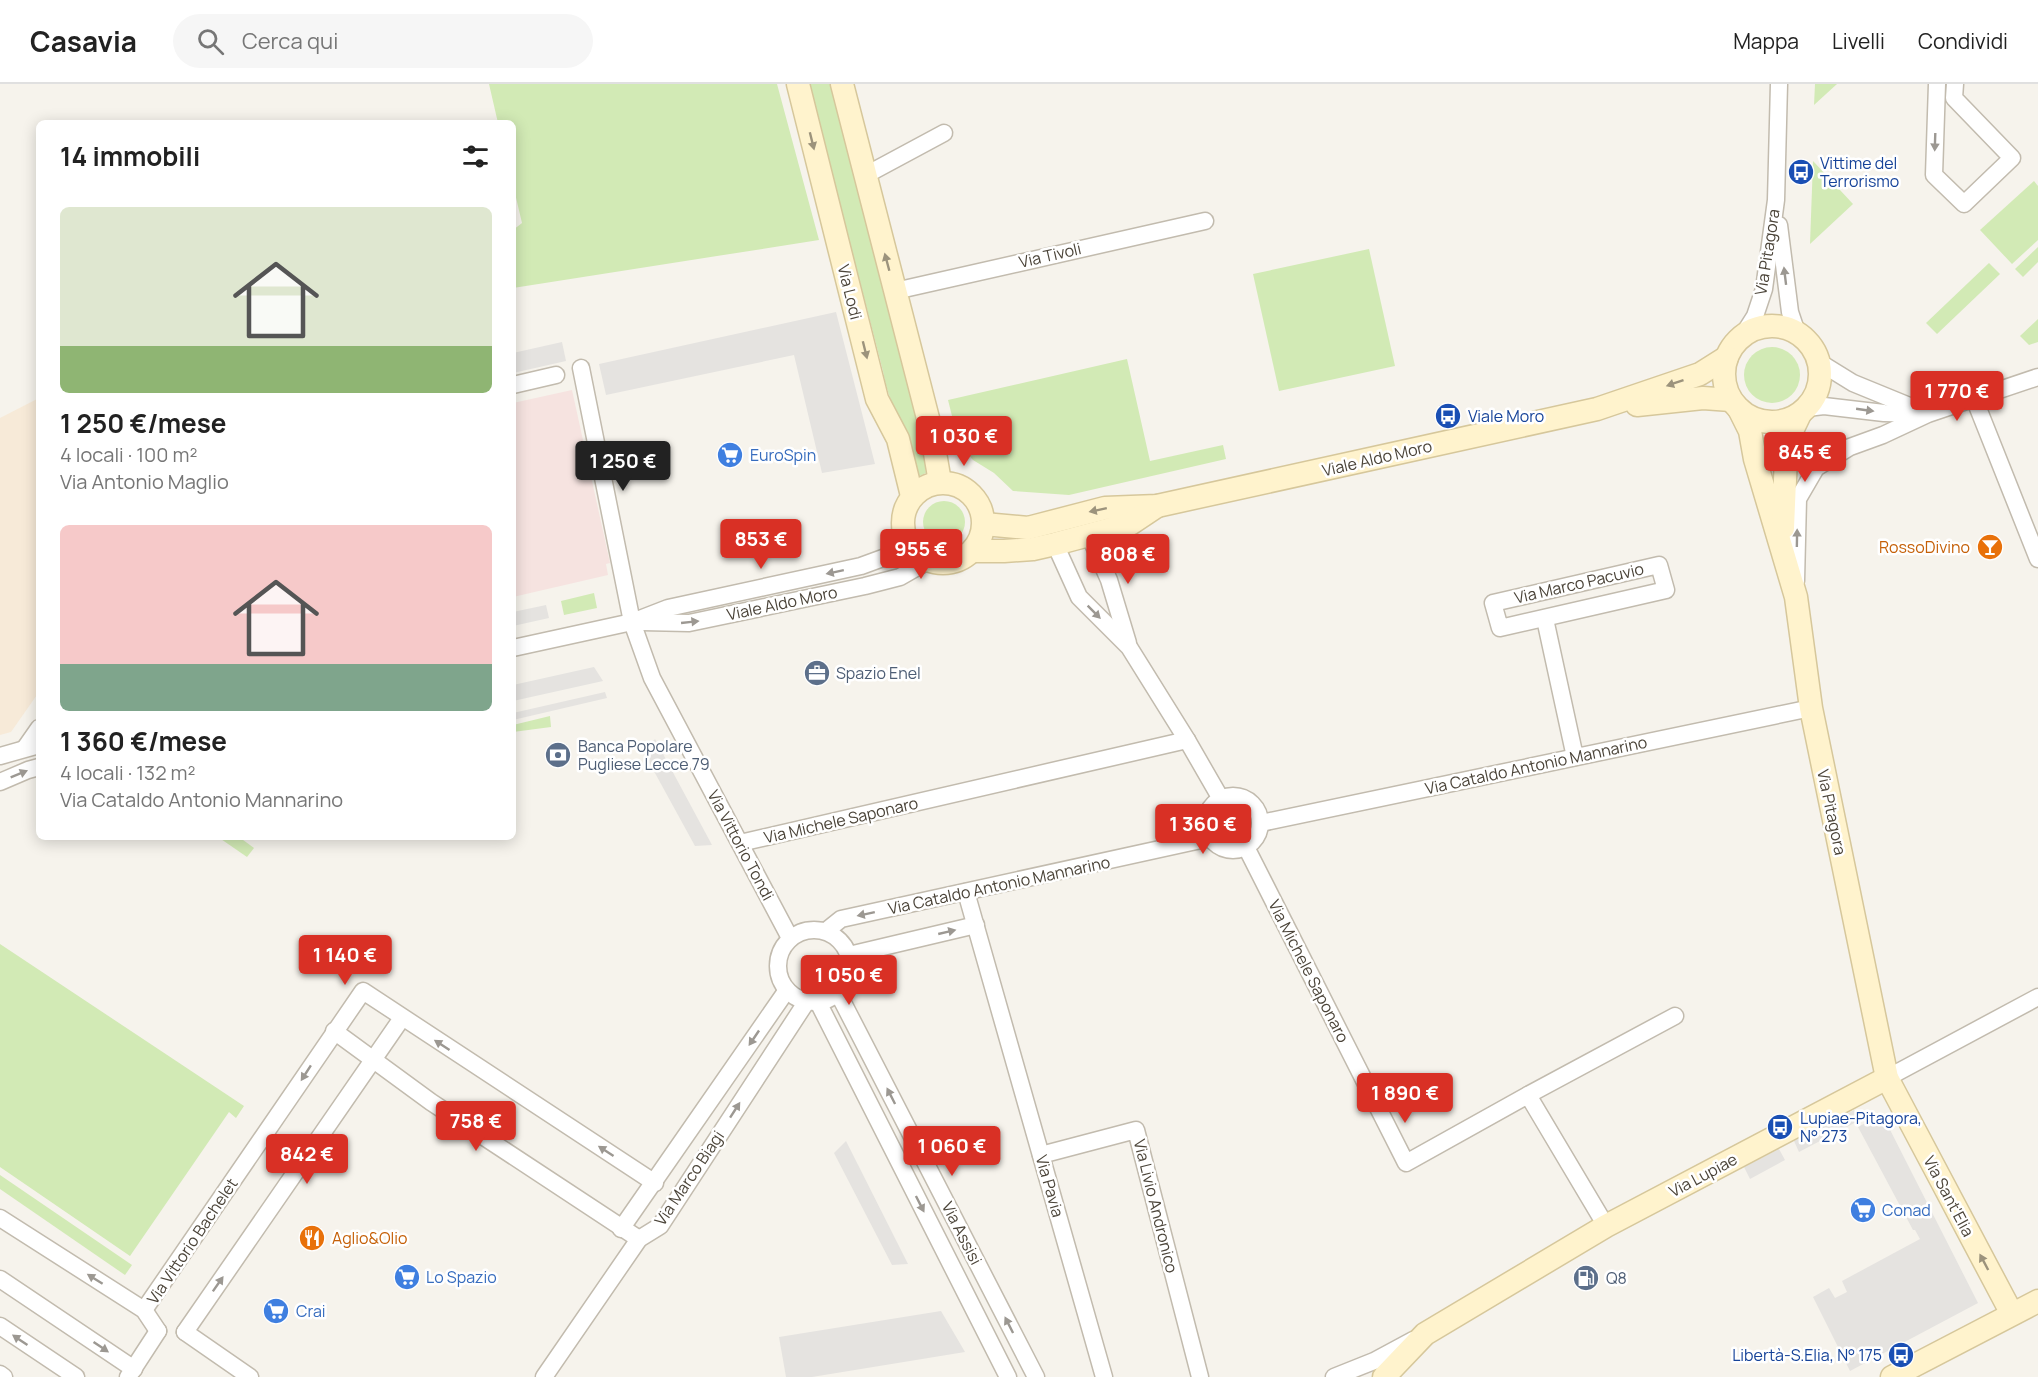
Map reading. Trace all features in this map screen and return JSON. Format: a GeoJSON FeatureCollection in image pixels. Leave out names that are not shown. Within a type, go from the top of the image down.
{"type":"FeatureCollection","features":[{"type":"Feature","properties":{"kind":"street","name":"Via Lodi"},"geometry":{"type":"LineString","coordinates":[[798,84],[877,399],[898,439],[912,496]]}},
{"type":"Feature","properties":{"kind":"street"},"geometry":{"type":"LineString","coordinates":[[842,84],[931,430],[940,482]]}},
{"type":"Feature","properties":{"kind":"street","name":"Via Pitagora"},"geometry":{"type":"LineString","coordinates":[[1779,84],[1776,200],[1764,289],[1755,316],[1743,335],[1733,345],[1727,357],[1724,372],[1725,387],[1750,432],[1755,459],[1796,597],[1811,708],[1887,1078]]}},
{"type":"Feature","properties":{"kind":"street"},"geometry":{"type":"LineString","coordinates":[[1937,84],[1934,175],[1964,204],[2012,158],[1954,98],[1955,84]]}},
{"type":"Feature","properties":{"kind":"street"},"geometry":{"type":"LineString","coordinates":[[864,176],[944,133]]}},
{"type":"Feature","properties":{"kind":"street","name":"Via Pitagora"},"geometry":{"type":"LineString","coordinates":[[1776,200],[1790,312],[1797,333],[1807,340],[1815,351],[1819,362],[1820,378],[1816,394],[1803,411],[1790,435],[1786,456],[1782,544]]}},
{"type":"Feature","properties":{"kind":"street","name":"Via Tivoli"},"geometry":{"type":"LineString","coordinates":[[895,291],[1205,221]]}},
{"type":"Feature","properties":{"kind":"street"},"geometry":{"type":"LineString","coordinates":[[1743,335],[1755,328],[1770,326],[1784,327],[1797,333]]}},
{"type":"Feature","properties":{"kind":"street","name":"Viale Aldo Moro"},"geometry":{"type":"LineString","coordinates":[[984,524],[1028,528],[1105,508],[1157,506],[1597,409],[1700,374],[1727,357]]}},
{"type":"Feature","properties":{"kind":"street"},"geometry":{"type":"LineString","coordinates":[[1819,362],[1853,382],[1928,414]]}},
{"type":"Feature","properties":{"kind":"street","name":"Via Vittorio Tondi"},"geometry":{"type":"LineString","coordinates":[[580,368],[632,622],[652,678],[790,938]]}},
{"type":"Feature","properties":{"kind":"street"},"geometry":{"type":"LineString","coordinates":[[516,384],[556,375]]}},
{"type":"Feature","properties":{"kind":"street"},"geometry":{"type":"LineString","coordinates":[[1796,597],[1798,499],[1816,468],[1850,447],[1883,435],[1928,414],[2038,377]]}},
{"type":"Feature","properties":{"kind":"street","name":"Viale Aldo Moro"},"geometry":{"type":"LineString","coordinates":[[1597,409],[1703,398],[1735,405]]}},
{"type":"Feature","properties":{"kind":"street"},"geometry":{"type":"LineString","coordinates":[[1974,398],[2038,559]]}},
{"type":"Feature","properties":{"kind":"street"},"geometry":{"type":"LineString","coordinates":[[1735,405],[1753,418],[1768,422],[1785,420],[1803,411],[1824,406],[1884,413],[1928,414]]}},
{"type":"Feature","properties":{"kind":"street"},"geometry":{"type":"LineString","coordinates":[[928,561],[915,552],[906,540],[902,525],[904,510],[912,496],[925,487],[940,482],[962,487],[978,502],[984,524],[981,538],[973,551]]}},
{"type":"Feature","properties":{"kind":"street","name":"Viale Aldo Moro"},"geometry":{"type":"LineString","coordinates":[[632,622],[689,623],[700,621],[900,577],[928,561],[944,564],[960,560],[973,551],[1014,550],[1055,544],[1130,524],[1157,506]]}},
{"type":"Feature","properties":{"kind":"street"},"geometry":{"type":"LineString","coordinates":[[1089,535],[1109,580],[1129,647]]}},
{"type":"Feature","properties":{"kind":"street","name":"Viale Aldo Moro"},"geometry":{"type":"LineString","coordinates":[[516,647],[632,622],[668,608],[861,566],[891,555],[906,540]]}},
{"type":"Feature","properties":{"kind":"street"},"geometry":{"type":"LineString","coordinates":[[1055,544],[1079,597],[1129,647],[1188,740],[1221,799]]}},
{"type":"Feature","properties":{"kind":"street","name":"Via Marco Pacuvio"},"geometry":{"type":"LineString","coordinates":[[1659,565],[1666,590],[1545,619],[1500,628],[1492,603],[1659,565]]}},
{"type":"Feature","properties":{"kind":"street","name":"Via Marco Pacuvio"},"geometry":{"type":"LineString","coordinates":[[1545,619],[1575,757]]}},
{"type":"Feature","properties":{"kind":"street","name":"Via Cataldo Antonio Mannarino"},"geometry":{"type":"LineString","coordinates":[[1261,823],[1811,708]]}},
{"type":"Feature","properties":{"kind":"street","name":"Via Michele Saponaro"},"geometry":{"type":"LineString","coordinates":[[740,843],[1188,740]]}},
{"type":"Feature","properties":{"kind":"street"},"geometry":{"type":"LineString","coordinates":[[0,756],[32,746]]}},
{"type":"Feature","properties":{"kind":"street"},"geometry":{"type":"LineString","coordinates":[[0,783],[36,768]]}},
{"type":"Feature","properties":{"kind":"street"},"geometry":{"type":"LineString","coordinates":[[1232,796],[1243,798],[1252,804],[1258,812],[1261,823],[1254,841],[1237,850],[1227,850],[1217,846],[1210,838],[1206,828],[1207,816],[1212,806],[1221,799],[1232,796]]}},
{"type":"Feature","properties":{"kind":"street","name":"Via Cataldo Antonio Mannarino"},"geometry":{"type":"LineString","coordinates":[[826,931],[841,919],[1210,838]]}},
{"type":"Feature","properties":{"kind":"street","name":"Via Michele Saponaro"},"geometry":{"type":"LineString","coordinates":[[1246,847],[1406,1163],[1675,1016]]}},
{"type":"Feature","properties":{"kind":"street","name":"Via Pavia"},"geometry":{"type":"LineString","coordinates":[[966,892],[1104,1377]]}},
{"type":"Feature","properties":{"kind":"street"},"geometry":{"type":"LineString","coordinates":[[849,956],[976,925]]}},
{"type":"Feature","properties":{"kind":"street"},"geometry":{"type":"LineString","coordinates":[[807,930],[826,931],[841,940],[849,956],[849,976],[838,993],[829,999],[813,1001],[796,997],[787,990],[778,973],[779,954],[790,938],[807,930]]}},
{"type":"Feature","properties":{"kind":"street","name":"Via Marco Biagi"},"geometry":{"type":"LineString","coordinates":[[621,1229],[787,990]]}},
{"type":"Feature","properties":{"kind":"street","name":"Via Vittorio Bachelet"},"geometry":{"type":"LineString","coordinates":[[158,1331],[144,1310],[363,991],[655,1183]]}},
{"type":"Feature","properties":{"kind":"street","name":"Via Assisi"},"geometry":{"type":"LineString","coordinates":[[838,993],[1036,1377]]}},
{"type":"Feature","properties":{"kind":"street","name":"Via Lupiae"},"geometry":{"type":"LineString","coordinates":[[1384,1377],[1425,1334],[1606,1226],[2038,997]]}},
{"type":"Feature","properties":{"kind":"street","name":"Via Marco Biagi"},"geometry":{"type":"LineString","coordinates":[[544,1377],[639,1239],[660,1226],[813,1001]]}},
{"type":"Feature","properties":{"kind":"street","name":"Via Assisi"},"geometry":{"type":"LineString","coordinates":[[813,1001],[1008,1377]]}},
{"type":"Feature","properties":{"kind":"street"},"geometry":{"type":"LineString","coordinates":[[250,1377],[185,1332],[402,1018]]}},
{"type":"Feature","properties":{"kind":"street"},"geometry":{"type":"LineString","coordinates":[[334,1031],[432,1101],[639,1239]]}},
{"type":"Feature","properties":{"kind":"street","name":"Via Sant'Elia"},"geometry":{"type":"LineString","coordinates":[[1887,1078],[2012,1314]]}},
{"type":"Feature","properties":{"kind":"street"},"geometry":{"type":"LineString","coordinates":[[1528,1095],[1606,1226]]}},
{"type":"Feature","properties":{"kind":"street","name":"Via Livio Andronico"},"geometry":{"type":"LineString","coordinates":[[1041,1155],[1136,1130],[1200,1377]]}},
{"type":"Feature","properties":{"kind":"street"},"geometry":{"type":"LineString","coordinates":[[0,1218],[144,1310]]}},
{"type":"Feature","properties":{"kind":"street"},"geometry":{"type":"LineString","coordinates":[[0,1279],[131,1373]]}},
{"type":"Feature","properties":{"kind":"street"},"geometry":{"type":"LineString","coordinates":[[1892,1377],[2038,1300]]}},
{"type":"Feature","properties":{"kind":"street"},"geometry":{"type":"LineString","coordinates":[[0,1326],[76,1377]]}},
{"type":"Feature","properties":{"kind":"street","name":"Via Vittorio Bachelet"},"geometry":{"type":"LineString","coordinates":[[158,1331],[185,1332]]}},
{"type":"Feature","properties":{"kind":"street","name":"Via Vittorio Bachelet"},"geometry":{"type":"LineString","coordinates":[[131,1373],[158,1331]]}},
{"type":"Feature","properties":{"kind":"street"},"geometry":{"type":"LineString","coordinates":[[1334,1377],[1374,1361],[1425,1334]]}},
{"type":"Feature","properties":{"kind":"street"},"geometry":{"type":"LineString","coordinates":[[0,1374],[4,1377]]}},
{"type":"Feature","properties":{"kind":"shaded area"},"geometry":{"type":"Polygon","coordinates":[[[836,312],[875,464],[822,473],[794,355],[606,395],[599,364],[836,312]]]}},
{"type":"Feature","properties":{"kind":"shaded area"},"geometry":{"type":"Polygon","coordinates":[[[562,342],[566,361],[516,372],[516,352],[562,342]]]}},
{"type":"Feature","properties":{"kind":"shaded area"},"geometry":{"type":"Polygon","coordinates":[[[572,390],[610,563],[606,564],[608,575],[516,596],[516,402],[572,390]]]}},
{"type":"Feature","properties":{"kind":"shaded area"},"geometry":{"type":"Polygon","coordinates":[[[36,400],[36,696],[11,732],[0,735],[0,418],[36,400]]]}},
{"type":"Feature","properties":{"kind":"shaded area"},"geometry":{"type":"Polygon","coordinates":[[[546,605],[549,618],[516,625],[516,611],[546,605]]]}},
{"type":"Feature","properties":{"kind":"shaded area"},"geometry":{"type":"Polygon","coordinates":[[[594,667],[603,681],[516,700],[516,684],[594,667]]]}},
{"type":"Feature","properties":{"kind":"shaded area"},"geometry":{"type":"Polygon","coordinates":[[[605,692],[607,698],[516,719],[516,712],[605,692]]]}},
{"type":"Feature","properties":{"kind":"shaded area"},"geometry":{"type":"Polygon","coordinates":[[[655,739],[712,845],[695,846],[644,753],[655,739]]]}},
{"type":"Feature","properties":{"kind":"shaded area"},"geometry":{"type":"Polygon","coordinates":[[[1854,1110],[1860,1120],[1799,1152],[1794,1141],[1854,1110]]]}},
{"type":"Feature","properties":{"kind":"shaded area"},"geometry":{"type":"Polygon","coordinates":[[[1882,1114],[1978,1303],[1850,1371],[1813,1297],[1829,1288],[1835,1298],[1847,1292],[1842,1281],[1920,1239],[1858,1127],[1882,1114]]]}},
{"type":"Feature","properties":{"kind":"shaded area"},"geometry":{"type":"Polygon","coordinates":[[[846,1141],[908,1264],[892,1265],[834,1153],[846,1141]]]}},
{"type":"Feature","properties":{"kind":"shaded area"},"geometry":{"type":"Polygon","coordinates":[[[1779,1149],[1785,1160],[1750,1179],[1744,1167],[1779,1149]]]}},
{"type":"Feature","properties":{"kind":"shaded area"},"geometry":{"type":"Polygon","coordinates":[[[941,1311],[965,1352],[812,1377],[786,1377],[779,1337],[941,1311]]]}},
{"type":"Feature","properties":{"kind":"green space"},"geometry":{"type":"Polygon","coordinates":[[[489,84],[777,84],[819,240],[516,288],[516,228],[522,223],[516,198],[516,120],[497,120],[489,84]]]}},
{"type":"Feature","properties":{"kind":"green space"},"geometry":{"type":"Polygon","coordinates":[[[809,84],[830,84],[920,427],[926,473],[917,477],[909,439],[887,390],[809,84]]]}},
{"type":"Feature","properties":{"kind":"green space"},"geometry":{"type":"Polygon","coordinates":[[[1815,84],[1837,84],[1814,105],[1815,84]]]}},
{"type":"Feature","properties":{"kind":"green space"},"geometry":{"type":"Polygon","coordinates":[[[1813,161],[1853,204],[1810,244],[1813,161]]]}},
{"type":"Feature","properties":{"kind":"green space"},"geometry":{"type":"Polygon","coordinates":[[[2034,181],[2038,186],[2038,240],[2012,264],[1980,230],[2034,181]]]}},
{"type":"Feature","properties":{"kind":"green space"},"geometry":{"type":"Polygon","coordinates":[[[2038,247],[2038,262],[2023,277],[2015,269],[2038,247]]]}},
{"type":"Feature","properties":{"kind":"green space"},"geometry":{"type":"Polygon","coordinates":[[[1369,249],[1395,366],[1279,391],[1253,274],[1369,249]]]}},
{"type":"Feature","properties":{"kind":"green space"},"geometry":{"type":"Polygon","coordinates":[[[1989,263],[2000,274],[1937,334],[1926,323],[1989,263]]]}},
{"type":"Feature","properties":{"kind":"green space"},"geometry":{"type":"Polygon","coordinates":[[[2038,319],[2038,342],[2029,345],[2020,336],[2038,319]]]}},
{"type":"Feature","properties":{"kind":"green space"},"geometry":{"type":"Polygon","coordinates":[[[1772,347],[1783,349],[1792,355],[1798,364],[1800,375],[1798,386],[1792,395],[1783,401],[1772,403],[1761,401],[1752,395],[1746,386],[1744,375],[1746,364],[1752,355],[1761,349],[1772,347]]]}},
{"type":"Feature","properties":{"kind":"green space"},"geometry":{"type":"Polygon","coordinates":[[[1127,359],[1150,461],[1223,445],[1226,459],[1069,495],[1013,491],[994,473],[973,460],[959,444],[948,400],[1127,359]]]}},
{"type":"Feature","properties":{"kind":"green space"},"geometry":{"type":"Polygon","coordinates":[[[944,501],[952,502],[959,507],[964,514],[964,530],[959,537],[952,542],[944,543],[936,542],[929,537],[924,530],[923,522],[924,514],[929,507],[936,502],[944,501]]]}},
{"type":"Feature","properties":{"kind":"green space"},"geometry":{"type":"Polygon","coordinates":[[[594,593],[597,608],[564,615],[561,601],[594,593]]]}},
{"type":"Feature","properties":{"kind":"green space"},"geometry":{"type":"Polygon","coordinates":[[[550,716],[551,727],[516,732],[516,724],[550,716]]]}},
{"type":"Feature","properties":{"kind":"green space"},"geometry":{"type":"Polygon","coordinates":[[[222,840],[243,840],[254,848],[247,857],[222,840]]]}},
{"type":"Feature","properties":{"kind":"green space"},"geometry":{"type":"Polygon","coordinates":[[[0,944],[244,1106],[236,1118],[229,1112],[130,1256],[0,1167],[0,944]]]}},
{"type":"Feature","properties":{"kind":"green space"},"geometry":{"type":"Polygon","coordinates":[[[0,1175],[132,1265],[125,1275],[0,1189],[0,1175]]]}},
{"type":"Feature","properties":{"kind":"place","name":"Vittime del Terrorismo"},"geometry":{"type":"Point","coordinates":[1801,172]}},
{"type":"Feature","properties":{"kind":"place","name":"Viale Moro"},"geometry":{"type":"Point","coordinates":[1448,416]}},
{"type":"Feature","properties":{"kind":"place","name":"EuroSpin"},"geometry":{"type":"Point","coordinates":[730,455]}},
{"type":"Feature","properties":{"kind":"place","name":"RossoDivino"},"geometry":{"type":"Point","coordinates":[1990,547]}},
{"type":"Feature","properties":{"kind":"place","name":"Spazio Enel"},"geometry":{"type":"Point","coordinates":[817,673]}},
{"type":"Feature","properties":{"kind":"place","name":"Banca Popolare Pugliese Lecce 79"},"geometry":{"type":"Point","coordinates":[558,755]}},
{"type":"Feature","properties":{"kind":"place","name":"Lupiae-Pitagora, N° 273"},"geometry":{"type":"Point","coordinates":[1780,1127]}},
{"type":"Feature","properties":{"kind":"place","name":"Conad"},"geometry":{"type":"Point","coordinates":[1863,1210]}},
{"type":"Feature","properties":{"kind":"place","name":"Aglio&Olio"},"geometry":{"type":"Point","coordinates":[312,1238]}},
{"type":"Feature","properties":{"kind":"place","name":"Lo Spazio"},"geometry":{"type":"Point","coordinates":[407,1277]}},
{"type":"Feature","properties":{"kind":"place","name":"Q8"},"geometry":{"type":"Point","coordinates":[1586,1278]}},
{"type":"Feature","properties":{"kind":"place","name":"Crai"},"geometry":{"type":"Point","coordinates":[276,1311]}},
{"type":"Feature","properties":{"kind":"place","name":"Libertà-S.Elia, N° 175"},"geometry":{"type":"Point","coordinates":[1901,1355]}}]}
